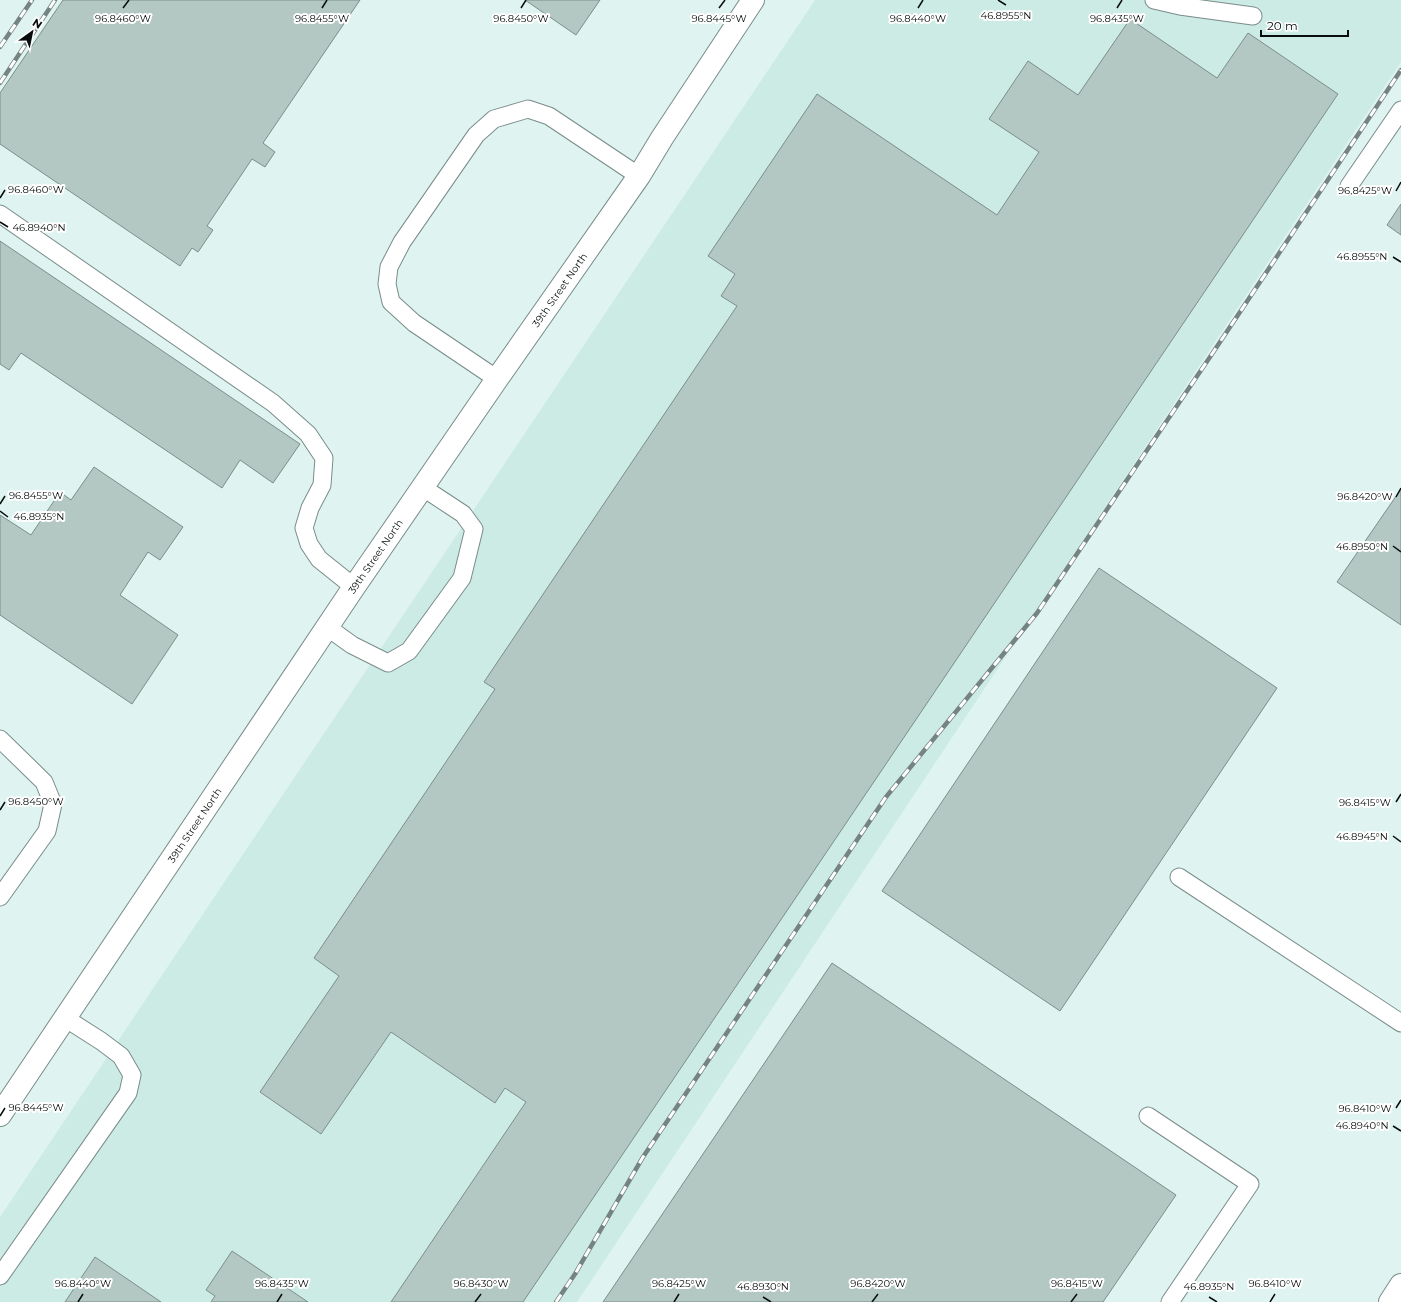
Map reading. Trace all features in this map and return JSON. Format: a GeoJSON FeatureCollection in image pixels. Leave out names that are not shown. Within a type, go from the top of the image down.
{"type":"FeatureCollection","features":[{"type":"Feature","properties":{"kind":"street","name":"39th Street North"},"geometry":{"type":"LineString","coordinates":[[0,1114],[422,487],[639,176],[662,138],[753,0]]}},
{"type":"Feature","properties":{"kind":"street"},"geometry":{"type":"LineString","coordinates":[[1390,1302],[1401,1285]]}},
{"type":"Feature","properties":{"kind":"lane"},"geometry":{"type":"LineString","coordinates":[[1154,0],[1180,6],[1253,16]]}},
{"type":"Feature","properties":{"kind":"lane"},"geometry":{"type":"LineString","coordinates":[[497,379],[414,323],[391,302],[387,284],[389,267],[402,242],[476,135],[494,119],[528,109],[549,116],[639,176]]}},
{"type":"Feature","properties":{"kind":"lane"},"geometry":{"type":"LineString","coordinates":[[1349,186],[1401,110]]}},
{"type":"Feature","properties":{"kind":"lane"},"geometry":{"type":"LineString","coordinates":[[0,214],[273,403],[308,434],[324,458],[322,484],[310,508],[304,528],[309,544],[319,559],[354,587]]}},
{"type":"Feature","properties":{"kind":"lane"},"geometry":{"type":"LineString","coordinates":[[327,627],[352,645],[388,663],[409,651],[462,578],[474,529],[463,514],[422,487]]}},
{"type":"Feature","properties":{"kind":"lane"},"geometry":{"type":"LineString","coordinates":[[0,739],[44,782],[53,804],[47,831],[0,897]]}},
{"type":"Feature","properties":{"kind":"lane"},"geometry":{"type":"LineString","coordinates":[[1179,877],[1401,1023]]}},
{"type":"Feature","properties":{"kind":"lane"},"geometry":{"type":"LineString","coordinates":[[0,1276],[128,1093],[132,1075],[121,1056],[65,1018]]}},
{"type":"Feature","properties":{"kind":"lane"},"geometry":{"type":"LineString","coordinates":[[1148,1116],[1250,1184],[1170,1302]]}},
{"type":"Feature","properties":{"kind":"shaded area"},"geometry":{"type":"Polygon","coordinates":[[[815,0],[1401,0],[1401,62],[577,1302],[0,1302],[0,1217],[815,0]]]}},
{"type":"Feature","properties":{"kind":"building"},"geometry":{"type":"Polygon","coordinates":[[[63,0],[360,0],[263,143],[275,152],[265,167],[252,159],[207,226],[213,230],[198,252],[192,248],[180,266],[0,144],[0,93],[63,0]]]}},
{"type":"Feature","properties":{"kind":"building"},"geometry":{"type":"Polygon","coordinates":[[[525,0],[600,0],[576,35],[525,0]]]}},
{"type":"Feature","properties":{"kind":"building"},"geometry":{"type":"Polygon","coordinates":[[[1130,19],[1217,78],[1248,33],[1338,94],[523,1302],[391,1302],[526,1102],[505,1088],[495,1103],[391,1032],[321,1134],[260,1092],[339,976],[314,958],[495,689],[484,682],[737,306],[721,296],[735,274],[708,256],[817,94],[997,215],[1039,152],[989,119],[1028,61],[1078,95],[1130,19]]]}},
{"type":"Feature","properties":{"kind":"building"},"geometry":{"type":"Polygon","coordinates":[[[1401,204],[1401,235],[1387,225],[1401,204]]]}},
{"type":"Feature","properties":{"kind":"building"},"geometry":{"type":"Polygon","coordinates":[[[0,241],[300,444],[273,483],[240,460],[222,488],[21,353],[9,370],[0,364],[0,241]]]}},
{"type":"Feature","properties":{"kind":"building"},"geometry":{"type":"Polygon","coordinates":[[[94,467],[183,527],[160,560],[148,552],[120,595],[178,635],[132,704],[0,615],[0,515],[31,535],[60,492],[71,500],[94,467]]]}},
{"type":"Feature","properties":{"kind":"building"},"geometry":{"type":"Polygon","coordinates":[[[1401,489],[1401,625],[1337,582],[1401,489]]]}},
{"type":"Feature","properties":{"kind":"building"},"geometry":{"type":"Polygon","coordinates":[[[1099,568],[1277,688],[1060,1011],[882,891],[1099,568]]]}},
{"type":"Feature","properties":{"kind":"building"},"geometry":{"type":"Polygon","coordinates":[[[832,963],[1176,1195],[1103,1302],[603,1302],[832,963]]]}},
{"type":"Feature","properties":{"kind":"building"},"geometry":{"type":"Polygon","coordinates":[[[232,1251],[308,1302],[211,1302],[215,1296],[206,1290],[232,1251]]]}},
{"type":"Feature","properties":{"kind":"building"},"geometry":{"type":"Polygon","coordinates":[[[95,1257],[161,1302],[65,1302],[95,1257]]]}},
{"type":"Feature","properties":{"kind":"railway"},"geometry":{"type":"LineString","coordinates":[[0,47],[32,0]]}},
{"type":"Feature","properties":{"kind":"railway"},"geometry":{"type":"LineString","coordinates":[[0,83],[55,0]]}},
{"type":"Feature","properties":{"kind":"railway"},"geometry":{"type":"LineString","coordinates":[[556,1302],[575,1274],[643,1157],[886,797],[1037,613],[1401,70]]}}]}
